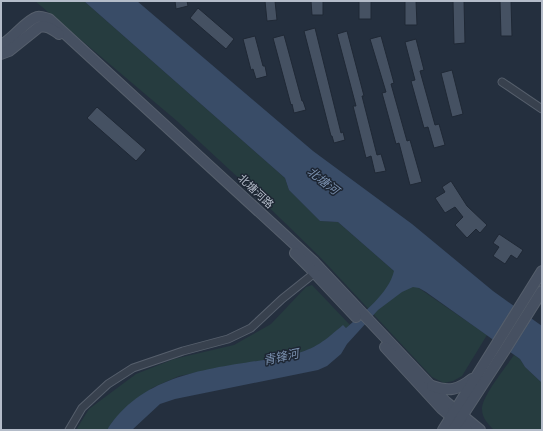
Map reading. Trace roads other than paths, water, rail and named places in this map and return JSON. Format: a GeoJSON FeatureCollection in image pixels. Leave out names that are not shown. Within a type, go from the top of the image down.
{"type":"FeatureCollection","features":[{"type":"Feature","properties":{"kind":"main road","name":"北塘河路"},"geometry":{"type":"LineString","coordinates":[[1,45],[30,20],[38,17],[49,19],[317,270],[346,302],[431,386],[446,402],[457,419],[467,430]]}},
{"type":"Feature","properties":{"kind":"main road","name":"北塘河路"},"geometry":{"type":"LineString","coordinates":[[1,54],[9,51],[38,27],[44,25],[52,29],[317,270]]}},
{"type":"Feature","properties":{"kind":"main road"},"geometry":{"type":"LineString","coordinates":[[457,419],[477,375],[542,271]]}},
{"type":"Feature","properties":{"kind":"main road"},"geometry":{"type":"LineString","coordinates":[[442,430],[457,419],[505,350],[542,291]]}},
{"type":"Feature","properties":{"kind":"main road","name":"北塘河路"},"geometry":{"type":"LineString","coordinates":[[371,327],[442,409],[457,419],[480,430]]}},
{"type":"Feature","properties":{"kind":"main road"},"geometry":{"type":"LineString","coordinates":[[431,386],[441,390],[458,389],[477,375]]}},
{"type":"Feature","properties":{"kind":"street"},"geometry":{"type":"LineString","coordinates":[[502,82],[542,109]]}},
{"type":"Feature","properties":{"kind":"street"},"geometry":{"type":"LineString","coordinates":[[69,430],[82,408],[108,384],[133,368],[183,351],[228,339],[245,331],[317,270]]}},
{"type":"Feature","properties":{"kind":"water"},"geometry":{"type":"Polygon","coordinates":[[[84,1],[137,1],[313,151],[412,224],[493,291],[542,326],[542,383],[525,367],[520,359],[426,292],[419,288],[413,287],[402,292],[378,310],[347,344],[341,354],[327,366],[318,370],[175,399],[160,404],[132,430],[107,430],[124,409],[144,394],[166,382],[215,368],[292,355],[314,347],[343,325],[346,328],[367,309],[387,287],[394,271],[338,222],[320,221],[289,190],[285,178],[84,1]]]}},
{"type":"Feature","properties":{"kind":"water label","name":"北塘河"},"geometry":{"type":"Point","coordinates":[323,181]}},
{"type":"Feature","properties":{"kind":"water label","name":"青锋河"},"geometry":{"type":"Point","coordinates":[281,357]}}]}
